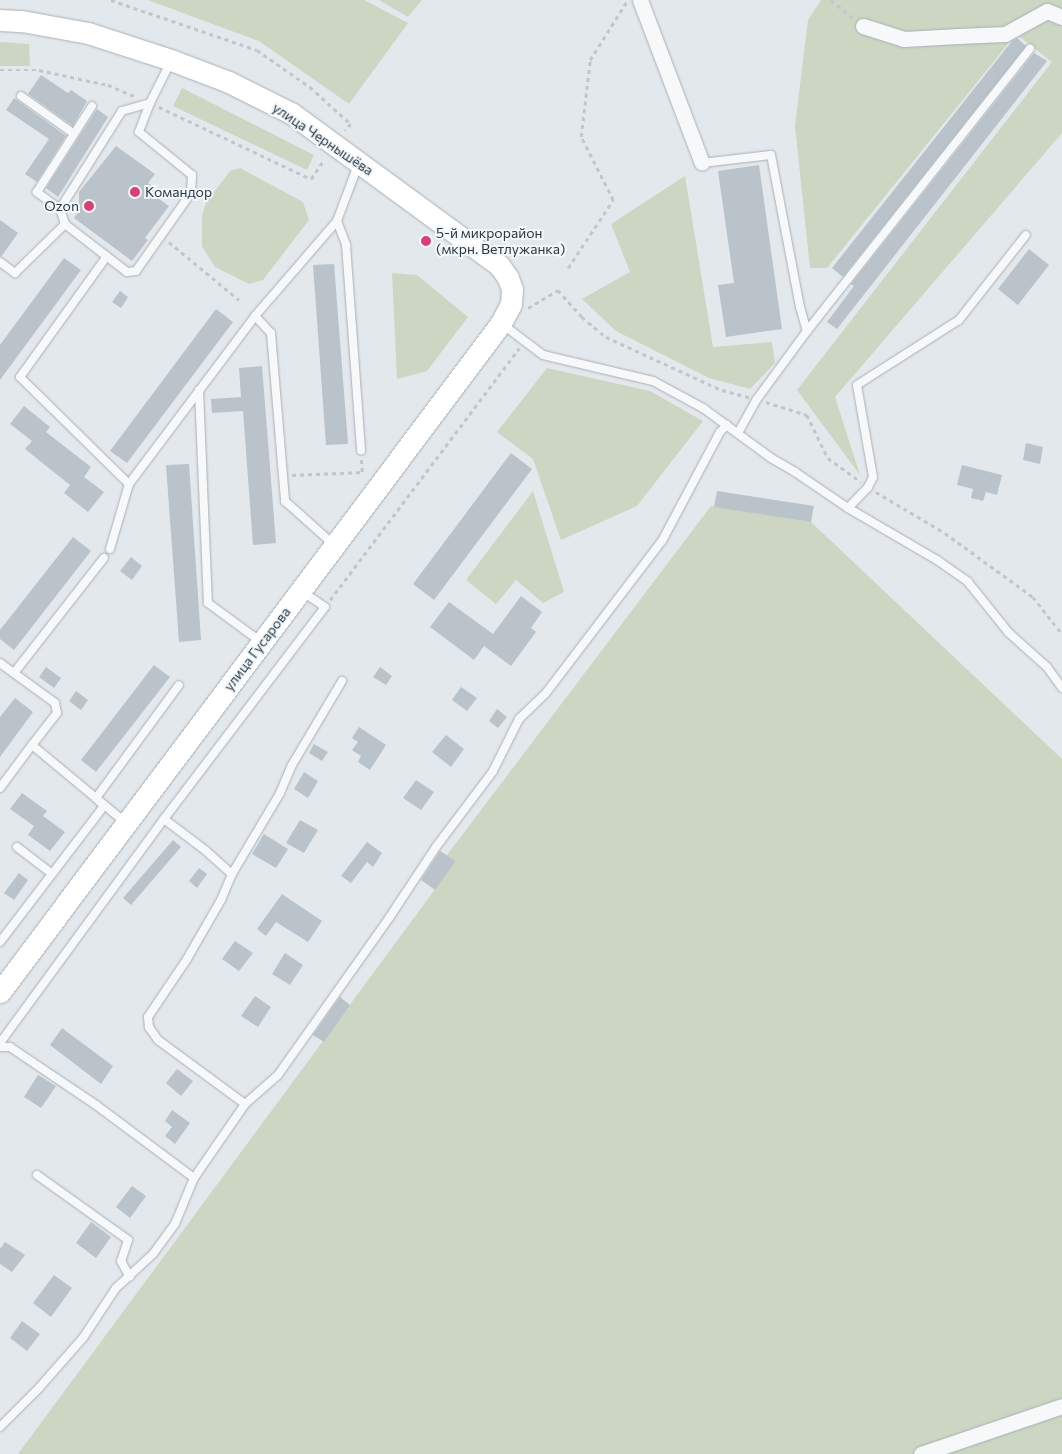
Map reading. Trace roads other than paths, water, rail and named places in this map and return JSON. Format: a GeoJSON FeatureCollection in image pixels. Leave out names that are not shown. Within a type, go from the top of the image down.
{"type":"FeatureCollection","features":[{"type":"Feature","properties":{"kind":"street"},"geometry":{"type":"LineString","coordinates":[[640,0],[702,162]]}},
{"type":"Feature","properties":{"kind":"street"},"geometry":{"type":"LineString","coordinates":[[863,26],[904,38],[1005,34],[1047,11],[1062,17]]}},
{"type":"Feature","properties":{"kind":"street","name":"улица Чернышёва"},"geometry":{"type":"LineString","coordinates":[[0,20],[22,21],[88,33],[171,60],[230,82],[290,113],[499,266],[508,278],[512,289],[510,304]]}},
{"type":"Feature","properties":{"kind":"street","name":"улица Гусарова"},"geometry":{"type":"LineString","coordinates":[[0,992],[301,590],[505,326],[510,304]]}},
{"type":"Feature","properties":{"kind":"street"},"geometry":{"type":"LineString","coordinates":[[921,1454],[1062,1406]]}},
{"type":"Feature","properties":{"kind":"lane"},"geometry":{"type":"LineString","coordinates":[[738,433],[756,399],[807,331],[1030,49]]}},
{"type":"Feature","properties":{"kind":"lane"},"geometry":{"type":"LineString","coordinates":[[92,106],[37,192],[60,208],[64,224],[127,272],[136,271],[192,193],[192,175],[139,132],[150,103],[171,60]]}},
{"type":"Feature","properties":{"kind":"lane"},"geometry":{"type":"LineString","coordinates":[[21,96],[74,134]]}},
{"type":"Feature","properties":{"kind":"lane"},"geometry":{"type":"LineString","coordinates":[[60,208],[122,111],[150,103]]}},
{"type":"Feature","properties":{"kind":"lane"},"geometry":{"type":"LineString","coordinates":[[702,162],[771,155],[800,307],[807,331]]}},
{"type":"Feature","properties":{"kind":"lane"},"geometry":{"type":"LineString","coordinates":[[110,549],[129,484],[254,316],[337,221],[359,163]]}},
{"type":"Feature","properties":{"kind":"lane"},"geometry":{"type":"LineString","coordinates":[[337,221],[346,245],[361,450]]}},
{"type":"Feature","properties":{"kind":"lane"},"geometry":{"type":"LineString","coordinates":[[0,262],[15,274],[64,224]]}},
{"type":"Feature","properties":{"kind":"lane"},"geometry":{"type":"LineString","coordinates":[[848,508],[868,488],[873,477],[857,385],[960,320],[1026,235]]}},
{"type":"Feature","properties":{"kind":"lane"},"geometry":{"type":"LineString","coordinates":[[107,256],[20,378],[129,484]]}},
{"type":"Feature","properties":{"kind":"lane"},"geometry":{"type":"LineString","coordinates":[[254,316],[271,333],[285,501],[335,546]]}},
{"type":"Feature","properties":{"kind":"lane"},"geometry":{"type":"LineString","coordinates":[[505,326],[543,355],[653,381],[703,408],[771,458],[796,472],[848,508],[937,560],[968,582],[1009,633],[1047,667],[1062,688]]}},
{"type":"Feature","properties":{"kind":"lane"},"geometry":{"type":"LineString","coordinates":[[199,390],[208,602],[262,642]]}},
{"type":"Feature","properties":{"kind":"lane"},"geometry":{"type":"LineString","coordinates":[[0,1427],[39,1388],[83,1338],[116,1288],[153,1254],[175,1224],[194,1178],[245,1104],[278,1075],[389,918],[436,847],[493,771],[519,719],[546,693],[662,541],[720,432],[727,425]]}},
{"type":"Feature","properties":{"kind":"lane"},"geometry":{"type":"LineString","coordinates":[[14,673],[104,558]]}},
{"type":"Feature","properties":{"kind":"lane"},"geometry":{"type":"LineString","coordinates":[[0,1043],[164,819],[325,607],[301,590]]}},
{"type":"Feature","properties":{"kind":"lane"},"geometry":{"type":"LineString","coordinates":[[0,663],[55,703],[57,713],[0,788]]}},
{"type":"Feature","properties":{"kind":"lane"},"geometry":{"type":"LineString","coordinates":[[245,1104],[158,1040],[149,1027],[148,1017],[187,959],[221,900],[232,874],[280,793],[292,764],[342,681]]}},
{"type":"Feature","properties":{"kind":"lane"},"geometry":{"type":"LineString","coordinates":[[96,798],[179,685]]}},
{"type":"Feature","properties":{"kind":"lane"},"geometry":{"type":"LineString","coordinates":[[32,745],[126,824]]}},
{"type":"Feature","properties":{"kind":"lane"},"geometry":{"type":"LineString","coordinates":[[0,942],[104,806]]}},
{"type":"Feature","properties":{"kind":"lane"},"geometry":{"type":"LineString","coordinates":[[164,819],[205,850],[232,874]]}},
{"type":"Feature","properties":{"kind":"lane"},"geometry":{"type":"LineString","coordinates":[[17,847],[51,873]]}},
{"type":"Feature","properties":{"kind":"lane"},"geometry":{"type":"LineString","coordinates":[[0,1047],[10,1047],[18,1052],[96,1105],[194,1178]]}},
{"type":"Feature","properties":{"kind":"lane"},"geometry":{"type":"LineString","coordinates":[[37,1175],[128,1240],[121,1261],[130,1277]]}},
{"type":"Feature","properties":{"kind":"place","name":"Командор"},"geometry":{"type":"Point","coordinates":[135,192]}},
{"type":"Feature","properties":{"kind":"place","name":"Ozon"},"geometry":{"type":"Point","coordinates":[89,206]}},
{"type":"Feature","properties":{"kind":"place","name":"5-й микрорайон (мкрн. Ветлужанка)"},"geometry":{"type":"Point","coordinates":[426,241]}}]}
